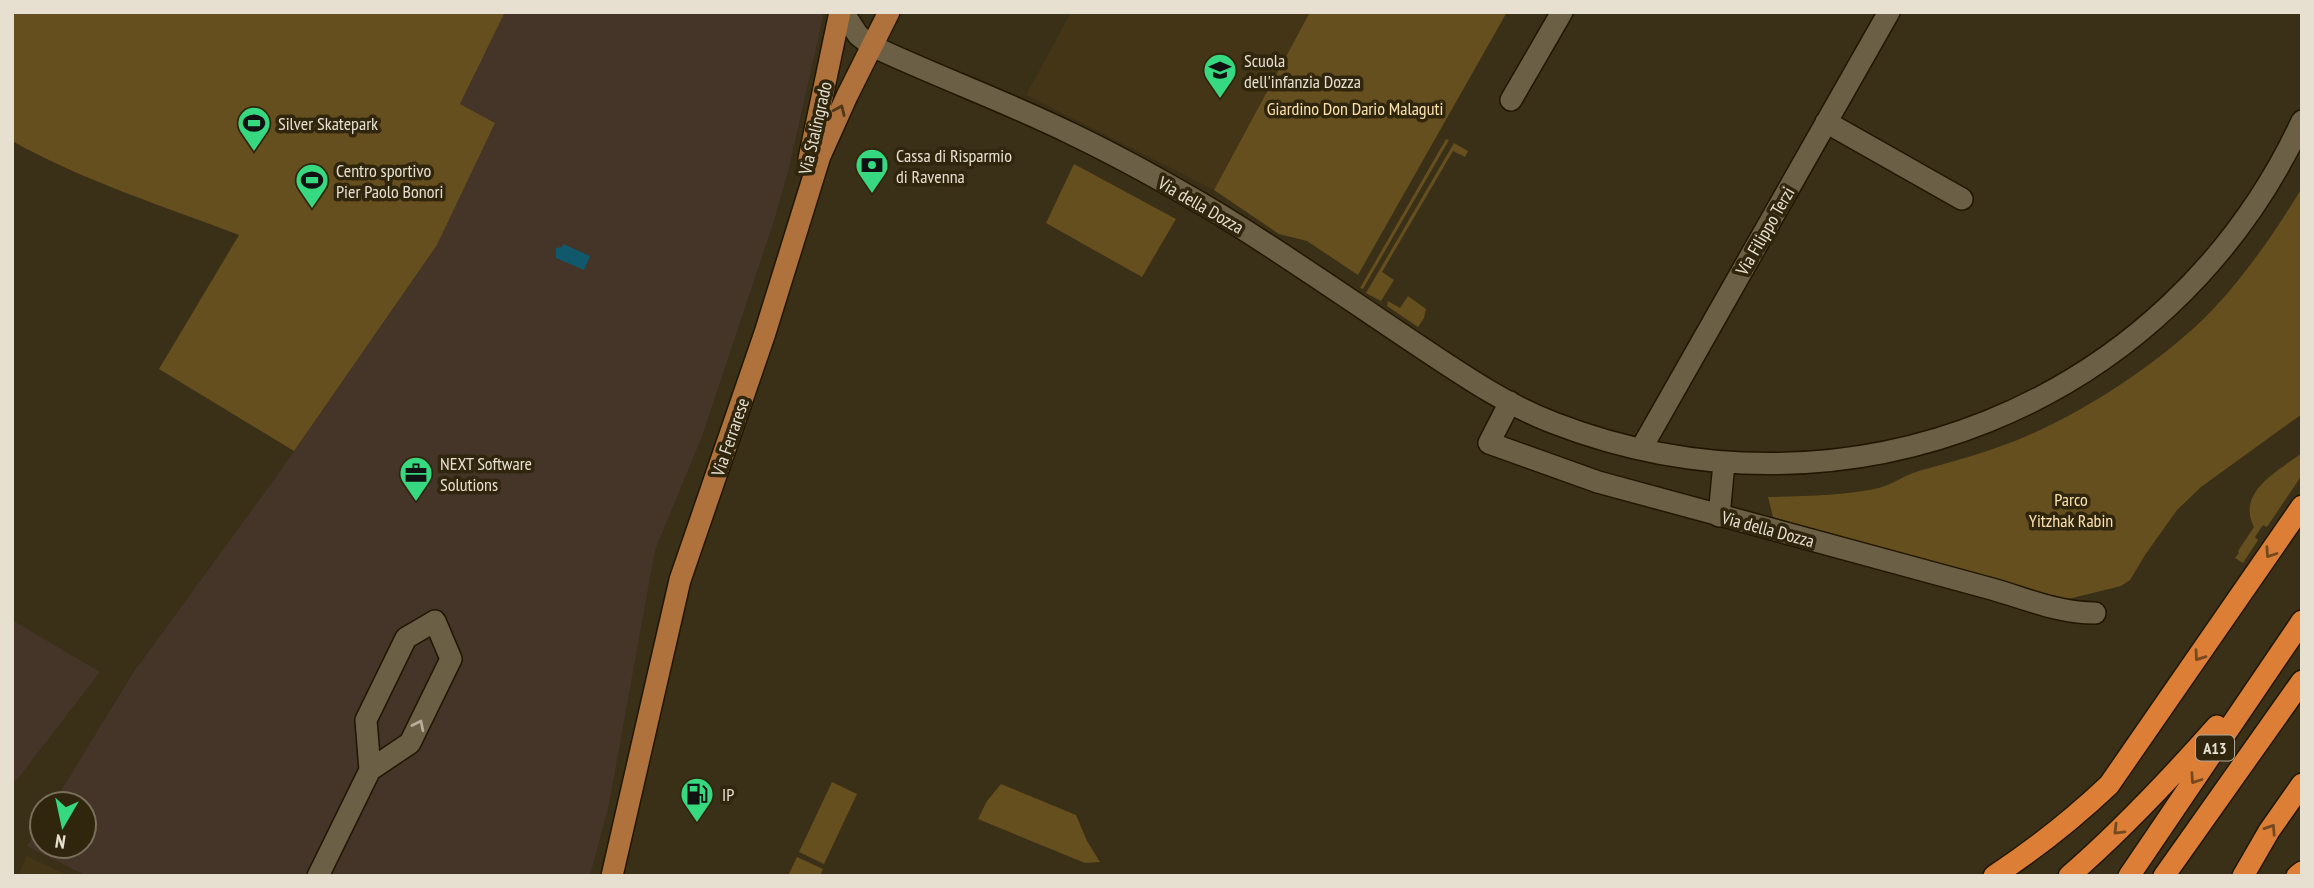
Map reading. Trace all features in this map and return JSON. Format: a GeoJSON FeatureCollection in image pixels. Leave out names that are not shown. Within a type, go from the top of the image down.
{"type":"FeatureCollection","features":[{"type":"Feature","properties":{"kind":"highway"},"geometry":{"type":"LineString","coordinates":[[1994,876],[2081,812],[2109,785],[2302,506]]}},
{"type":"Feature","properties":{"kind":"highway","name":"A13"},"geometry":{"type":"LineString","coordinates":[[2129,876],[2302,621]]}},
{"type":"Feature","properties":{"kind":"highway"},"geometry":{"type":"LineString","coordinates":[[2069,876],[2192,754],[2279,653]]}},
{"type":"Feature","properties":{"kind":"highway"},"geometry":{"type":"LineString","coordinates":[[2182,876],[2302,683]]}},
{"type":"Feature","properties":{"kind":"highway","name":"A13"},"geometry":{"type":"LineString","coordinates":[[2164,876],[2302,683]]}},
{"type":"Feature","properties":{"kind":"highway"},"geometry":{"type":"LineString","coordinates":[[2243,876],[2269,831],[2302,784]]}},
{"type":"Feature","properties":{"kind":"highway"},"geometry":{"type":"LineString","coordinates":[[2009,876],[2031,851]]}},
{"type":"Feature","properties":{"kind":"highway"},"geometry":{"type":"LineString","coordinates":[[2297,876],[2302,872]]}},
{"type":"Feature","properties":{"kind":"main road","name":"Via Stalingrado"},"geometry":{"type":"LineString","coordinates":[[792,243],[796,207],[810,156],[841,12]]}},
{"type":"Feature","properties":{"kind":"main road","name":"Via Ferrarese"},"geometry":{"type":"LineString","coordinates":[[612,876],[680,580],[765,333],[820,156],[889,12]]}},
{"type":"Feature","properties":{"kind":"street"},"geometry":{"type":"LineString","coordinates":[[841,12],[858,35],[872,46]]}},
{"type":"Feature","properties":{"kind":"street"},"geometry":{"type":"LineString","coordinates":[[1511,100],[1562,12]]}},
{"type":"Feature","properties":{"kind":"street","name":"Via Filippo Terzi"},"geometry":{"type":"LineString","coordinates":[[1641,449],[1889,12]]}},
{"type":"Feature","properties":{"kind":"street","name":"Via della Dozza"},"geometry":{"type":"LineString","coordinates":[[872,46],[1073,134],[1215,212],[1449,366],[1510,402],[1563,426],[1608,441],[1724,463],[1810,463],[1890,452],[1960,432],[1993,419],[2028,404],[2100,363],[2168,309],[2208,267],[2244,223],[2272,180],[2302,121]]}},
{"type":"Feature","properties":{"kind":"street"},"geometry":{"type":"LineString","coordinates":[[1826,122],[1962,199]]}},
{"type":"Feature","properties":{"kind":"street","name":"Via della Dozza"},"geometry":{"type":"LineString","coordinates":[[1510,402],[1489,443],[1598,482],[1719,516],[1992,589],[2060,611],[2095,613]]}},
{"type":"Feature","properties":{"kind":"street"},"geometry":{"type":"LineString","coordinates":[[1719,516],[1724,463]]}},
{"type":"Feature","properties":{"kind":"street"},"geometry":{"type":"LineString","coordinates":[[318,876],[370,771],[410,743],[451,659],[435,621],[406,638],[366,720],[370,771]]}},
{"type":"Feature","properties":{"kind":"shaded area"},"geometry":{"type":"Polygon","coordinates":[[[505,12],[824,12],[788,172],[774,221],[701,439],[655,550],[609,804],[590,876],[87,876],[55,860],[98,860],[98,790],[62,790],[133,673],[276,477],[437,245],[495,123],[460,104],[505,12]]]}},
{"type":"Feature","properties":{"kind":"shaded area"},"geometry":{"type":"Polygon","coordinates":[[[1071,12],[1310,12],[1214,190],[1026,95],[1071,12]]]}},
{"type":"Feature","properties":{"kind":"shaded area"},"geometry":{"type":"Polygon","coordinates":[[[12,620],[100,672],[16,781],[12,779],[12,620]]]}},
{"type":"Feature","properties":{"kind":"shaded area"},"geometry":{"type":"Polygon","coordinates":[[[27,856],[28,860],[35,860],[69,876],[18,876],[27,856]]]}},
{"type":"Feature","properties":{"kind":"green space","name":"Centro sportivo Pier Paolo Bonori"},"geometry":{"type":"Polygon","coordinates":[[[12,12],[505,12],[460,104],[495,123],[437,245],[294,451],[159,369],[239,235],[96,181],[12,141],[12,12]]]}},
{"type":"Feature","properties":{"kind":"green space","name":"Giardino Don Dario Malaguti"},"geometry":{"type":"Polygon","coordinates":[[[1310,12],[1507,12],[1358,275],[1307,241],[1279,234],[1214,190],[1310,12]]]}},
{"type":"Feature","properties":{"kind":"green space"},"geometry":{"type":"Polygon","coordinates":[[[1446,139],[1449,140],[1363,289],[1360,288],[1446,139]]]}},
{"type":"Feature","properties":{"kind":"green space"},"geometry":{"type":"Polygon","coordinates":[[[1454,143],[1468,151],[1465,157],[1453,151],[1382,272],[1394,280],[1381,301],[1366,293],[1454,143]]]}},
{"type":"Feature","properties":{"kind":"green space"},"geometry":{"type":"Polygon","coordinates":[[[1074,164],[1176,219],[1142,277],[1046,223],[1074,164]]]}},
{"type":"Feature","properties":{"kind":"green space","name":"Parco Yitzhak Rabin"},"geometry":{"type":"Polygon","coordinates":[[[2302,188],[2302,414],[2201,487],[2177,510],[2130,580],[2121,586],[2064,600],[1773,517],[1768,497],[1838,494],[1879,488],[1914,473],[2015,441],[2063,419],[2110,392],[2154,361],[2210,313],[2253,261],[2302,188]]]}},
{"type":"Feature","properties":{"kind":"green space"},"geometry":{"type":"Polygon","coordinates":[[[1408,296],[1426,309],[1418,327],[1387,306],[1388,301],[1400,308],[1408,296]]]}},
{"type":"Feature","properties":{"kind":"green space"},"geometry":{"type":"Polygon","coordinates":[[[2302,453],[2302,475],[2267,527],[2263,525],[2255,537],[2258,540],[2243,563],[2235,558],[2254,527],[2250,515],[2255,493],[2272,475],[2302,453]]]}},
{"type":"Feature","properties":{"kind":"green space"},"geometry":{"type":"Polygon","coordinates":[[[832,782],[857,794],[824,864],[799,852],[832,782]]]}},
{"type":"Feature","properties":{"kind":"green space"},"geometry":{"type":"Polygon","coordinates":[[[1001,784],[1076,815],[1100,862],[1085,863],[978,819],[987,801],[1001,784]]]}},
{"type":"Feature","properties":{"kind":"green space"},"geometry":{"type":"Polygon","coordinates":[[[797,857],[823,869],[820,876],[788,876],[797,857]]]}},
{"type":"Feature","properties":{"kind":"water"},"geometry":{"type":"Polygon","coordinates":[[[563,244],[590,256],[584,270],[556,258],[556,248],[562,247],[563,244]]]}},
{"type":"Feature","properties":{"kind":"place","name":"Scuola dell'infanzia Dozza"},"geometry":{"type":"Point","coordinates":[1220,100]}},
{"type":"Feature","properties":{"kind":"place","name":"Silver Skatepark"},"geometry":{"type":"Point","coordinates":[254,153]}},
{"type":"Feature","properties":{"kind":"place","name":"Cassa di Risparmio di Ravenna"},"geometry":{"type":"Point","coordinates":[872,195]}},
{"type":"Feature","properties":{"kind":"place","name":"Centro sportivo Pier Paolo Bonori"},"geometry":{"type":"Point","coordinates":[312,210]}},
{"type":"Feature","properties":{"kind":"place","name":"NEXT Software Solutions"},"geometry":{"type":"Point","coordinates":[416,503]}},
{"type":"Feature","properties":{"kind":"place","name":"IP"},"geometry":{"type":"Point","coordinates":[697,824]}}]}
